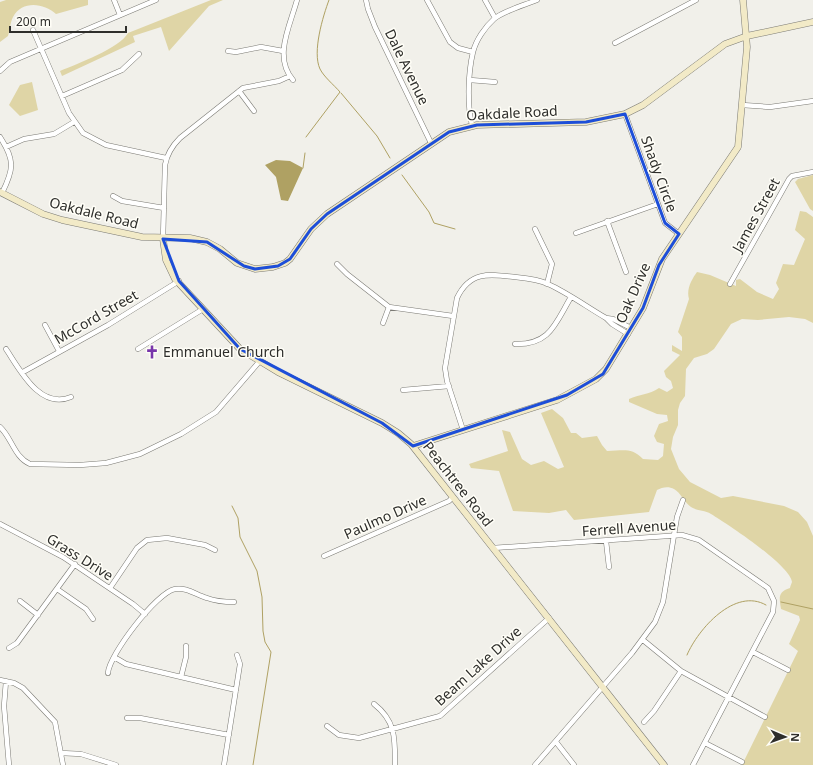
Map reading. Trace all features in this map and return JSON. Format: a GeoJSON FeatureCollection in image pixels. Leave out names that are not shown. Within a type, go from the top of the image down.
{"type":"FeatureCollection","features":[{"type":"Feature","properties":{"kind":"street"},"geometry":{"type":"LineString","coordinates":[[114,0],[120,15]]}},
{"type":"Feature","properties":{"kind":"street"},"geometry":{"type":"LineString","coordinates":[[0,71],[10,62],[156,0]]}},
{"type":"Feature","properties":{"kind":"street"},"geometry":{"type":"LineString","coordinates":[[33,30],[74,122],[83,133],[99,142],[166,158],[180,138],[239,91],[248,87],[291,78],[284,64],[283,51],[297,0]]}},
{"type":"Feature","properties":{"kind":"street","name":"Dale Avenue"},"geometry":{"type":"LineString","coordinates":[[366,0],[375,27],[431,143]]}},
{"type":"Feature","properties":{"kind":"street"},"geometry":{"type":"LineString","coordinates":[[427,0],[450,42],[458,48],[473,52]]}},
{"type":"Feature","properties":{"kind":"street"},"geometry":{"type":"LineString","coordinates":[[485,0],[495,18]]}},
{"type":"Feature","properties":{"kind":"street"},"geometry":{"type":"LineString","coordinates":[[472,126],[469,107],[470,80],[473,52],[479,37],[495,18],[537,0]]}},
{"type":"Feature","properties":{"kind":"street"},"geometry":{"type":"LineString","coordinates":[[615,42],[696,0]]}},
{"type":"Feature","properties":{"kind":"street","name":"Oak Drive"},"geometry":{"type":"LineString","coordinates":[[413,446],[546,404],[584,387],[603,374],[630,331],[647,299],[659,265],[736,152],[740,141],[747,36],[743,0]]}},
{"type":"Feature","properties":{"kind":"street","name":"Oakdale Road"},"geometry":{"type":"LineString","coordinates":[[1,193],[43,214],[62,220],[142,237],[163,238],[173,242],[196,240],[207,242],[220,249],[244,266],[263,269],[285,263],[311,229],[327,214],[449,132],[472,126],[586,122],[625,114],[644,105],[725,44],[747,36],[813,22]]}},
{"type":"Feature","properties":{"kind":"street"},"geometry":{"type":"LineString","coordinates":[[228,51],[236,52],[261,47],[283,51]]}},
{"type":"Feature","properties":{"kind":"street"},"geometry":{"type":"LineString","coordinates":[[62,96],[122,70],[139,54]]}},
{"type":"Feature","properties":{"kind":"street"},"geometry":{"type":"LineString","coordinates":[[470,80],[495,82]]}},
{"type":"Feature","properties":{"kind":"street"},"geometry":{"type":"LineString","coordinates":[[239,91],[254,111]]}},
{"type":"Feature","properties":{"kind":"street"},"geometry":{"type":"LineString","coordinates":[[742,105],[770,108],[813,101]]}},
{"type":"Feature","properties":{"kind":"street","name":"Shady Circle"},"geometry":{"type":"LineString","coordinates":[[625,114],[667,226],[679,234]]}},
{"type":"Feature","properties":{"kind":"street"},"geometry":{"type":"LineString","coordinates":[[6,147],[24,139],[54,134],[74,122]]}},
{"type":"Feature","properties":{"kind":"street"},"geometry":{"type":"LineString","coordinates":[[0,137],[12,161],[12,170],[1,193]]}},
{"type":"Feature","properties":{"kind":"street","name":"Peachtree Road"},"geometry":{"type":"LineString","coordinates":[[166,158],[163,238],[166,260],[172,274],[234,344],[259,362],[382,423],[398,433],[413,446],[664,765]]}},
{"type":"Feature","properties":{"kind":"street","name":"James Street"},"geometry":{"type":"LineString","coordinates":[[730,284],[789,179],[792,176],[813,172]]}},
{"type":"Feature","properties":{"kind":"street"},"geometry":{"type":"LineString","coordinates":[[113,196],[122,201],[164,208]]}},
{"type":"Feature","properties":{"kind":"street"},"geometry":{"type":"LineString","coordinates":[[576,233],[658,204]]}},
{"type":"Feature","properties":{"kind":"street"},"geometry":{"type":"LineString","coordinates":[[607,221],[626,272]]}},
{"type":"Feature","properties":{"kind":"street"},"geometry":{"type":"LineString","coordinates":[[535,229],[552,264],[547,284]]}},
{"type":"Feature","properties":{"kind":"street"},"geometry":{"type":"LineString","coordinates":[[337,264],[388,307],[453,316]]}},
{"type":"Feature","properties":{"kind":"street"},"geometry":{"type":"LineString","coordinates":[[463,430],[449,386],[445,363],[457,298],[462,289],[476,277],[492,274],[527,278],[547,284],[606,318],[614,319],[630,331]]}},
{"type":"Feature","properties":{"kind":"street","name":"McCord Street"},"geometry":{"type":"LineString","coordinates":[[23,372],[108,325],[179,281]]}},
{"type":"Feature","properties":{"kind":"street"},"geometry":{"type":"LineString","coordinates":[[515,344],[534,342],[545,337],[553,327],[570,297]]}},
{"type":"Feature","properties":{"kind":"street"},"geometry":{"type":"LineString","coordinates":[[383,323],[388,307]]}},
{"type":"Feature","properties":{"kind":"street"},"geometry":{"type":"LineString","coordinates":[[138,348],[203,309]]}},
{"type":"Feature","properties":{"kind":"street"},"geometry":{"type":"LineString","coordinates":[[45,325],[59,351]]}},
{"type":"Feature","properties":{"kind":"street"},"geometry":{"type":"LineString","coordinates":[[6,349],[34,387],[43,396],[57,400],[71,397]]}},
{"type":"Feature","properties":{"kind":"street"},"geometry":{"type":"LineString","coordinates":[[0,427],[17,453],[25,462],[30,464],[80,465],[120,461],[134,457],[166,442],[207,419],[225,402],[259,362]]}},
{"type":"Feature","properties":{"kind":"street"},"geometry":{"type":"LineString","coordinates":[[403,390],[449,386]]}},
{"type":"Feature","properties":{"kind":"street","name":"Paulmo Drive"},"geometry":{"type":"LineString","coordinates":[[324,556],[453,498]]}},
{"type":"Feature","properties":{"kind":"street"},"geometry":{"type":"LineString","coordinates":[[535,765],[643,640],[655,622],[663,602],[679,509],[683,500]]}},
{"type":"Feature","properties":{"kind":"street","name":"Grass Drive"},"geometry":{"type":"LineString","coordinates":[[0,524],[74,564],[145,614]]}},
{"type":"Feature","properties":{"kind":"street","name":"Ferrell Avenue"},"geometry":{"type":"LineString","coordinates":[[493,548],[674,536],[689,537],[699,540],[768,588],[774,601],[773,612],[693,765]]}},
{"type":"Feature","properties":{"kind":"street"},"geometry":{"type":"LineString","coordinates":[[110,588],[137,548],[147,540],[167,538],[205,545],[215,550]]}},
{"type":"Feature","properties":{"kind":"street"},"geometry":{"type":"LineString","coordinates":[[606,541],[609,568]]}},
{"type":"Feature","properties":{"kind":"street"},"geometry":{"type":"LineString","coordinates":[[9,648],[17,643],[74,564]]}},
{"type":"Feature","properties":{"kind":"street"},"geometry":{"type":"LineString","coordinates":[[57,589],[86,609],[93,619]]}},
{"type":"Feature","properties":{"kind":"street"},"geometry":{"type":"LineString","coordinates":[[108,672],[114,657],[128,634],[163,594],[176,589],[187,590],[208,599],[234,602]]}},
{"type":"Feature","properties":{"kind":"street"},"geometry":{"type":"LineString","coordinates":[[20,601],[38,615]]}},
{"type":"Feature","properties":{"kind":"street","name":"Beam Lake Drive"},"geometry":{"type":"LineString","coordinates":[[327,726],[333,732],[350,738],[359,738],[440,716],[549,618]]}},
{"type":"Feature","properties":{"kind":"street"},"geometry":{"type":"LineString","coordinates":[[643,640],[681,671],[765,716]]}},
{"type":"Feature","properties":{"kind":"street"},"geometry":{"type":"LineString","coordinates":[[181,677],[186,657],[186,646]]}},
{"type":"Feature","properties":{"kind":"street"},"geometry":{"type":"LineString","coordinates":[[753,652],[788,670]]}},
{"type":"Feature","properties":{"kind":"street"},"geometry":{"type":"LineString","coordinates":[[224,765],[240,664],[237,655]]}},
{"type":"Feature","properties":{"kind":"street"},"geometry":{"type":"LineString","coordinates":[[114,657],[126,664],[236,690]]}},
{"type":"Feature","properties":{"kind":"street"},"geometry":{"type":"LineString","coordinates":[[644,722],[654,711],[681,671]]}},
{"type":"Feature","properties":{"kind":"street"},"geometry":{"type":"LineString","coordinates":[[0,680],[14,683],[22,688],[55,722],[63,765]]}},
{"type":"Feature","properties":{"kind":"street"},"geometry":{"type":"LineString","coordinates":[[6,681],[4,706],[9,765]]}},
{"type":"Feature","properties":{"kind":"street"},"geometry":{"type":"LineString","coordinates":[[374,704],[387,716],[393,729],[395,765]]}},
{"type":"Feature","properties":{"kind":"street"},"geometry":{"type":"LineString","coordinates":[[126,718],[140,718],[229,735]]}},
{"type":"Feature","properties":{"kind":"street"},"geometry":{"type":"LineString","coordinates":[[556,742],[574,765]]}},
{"type":"Feature","properties":{"kind":"street"},"geometry":{"type":"LineString","coordinates":[[705,743],[742,762]]}},
{"type":"Feature","properties":{"kind":"street"},"geometry":{"type":"LineString","coordinates":[[61,753],[81,754],[113,765]]}},
{"type":"Feature","properties":{"kind":"highlighted area"},"geometry":{"type":"Polygon","coordinates":[[[625,114],[665,223],[679,234],[659,265],[643,308],[603,374],[567,395],[413,446],[382,423],[240,349],[179,281],[163,239],[207,242],[244,266],[255,269],[278,266],[290,259],[311,229],[327,214],[449,132],[477,125],[586,122],[625,114]]]}},
{"type":"Feature","properties":{"kind":"shaded area"},"geometry":{"type":"Polygon","coordinates":[[[6,0],[88,0],[88,5],[56,14],[45,7],[33,5],[22,8],[13,17],[8,36],[0,42],[0,2],[6,0]]]}},
{"type":"Feature","properties":{"kind":"shaded area"},"geometry":{"type":"Polygon","coordinates":[[[211,0],[223,0],[209,6],[169,51],[161,27],[133,36],[135,42],[62,76],[60,71],[107,50],[123,39],[128,33],[211,0]]]}},
{"type":"Feature","properties":{"kind":"shaded area"},"geometry":{"type":"Polygon","coordinates":[[[32,82],[38,110],[20,116],[9,105],[20,85],[32,82]]]}},
{"type":"Feature","properties":{"kind":"shaded area"},"geometry":{"type":"Polygon","coordinates":[[[276,160],[290,161],[303,168],[288,201],[281,200],[276,177],[265,165],[276,160]]]}},
{"type":"Feature","properties":{"kind":"shaded area"},"geometry":{"type":"Polygon","coordinates":[[[813,175],[813,211],[810,209],[795,182],[798,179],[813,175]]]}},
{"type":"Feature","properties":{"kind":"shaded area"},"geometry":{"type":"Polygon","coordinates":[[[800,211],[806,212],[813,217],[813,323],[805,319],[789,317],[758,320],[742,319],[731,324],[714,349],[707,354],[694,358],[686,369],[685,396],[680,403],[678,410],[678,425],[673,437],[671,449],[679,469],[690,482],[721,498],[733,496],[784,506],[798,512],[807,522],[813,536],[813,765],[742,765],[798,651],[789,644],[800,620],[799,616],[781,609],[781,593],[790,588],[792,582],[789,575],[781,565],[743,535],[719,519],[709,513],[691,507],[679,493],[670,487],[657,490],[649,512],[574,520],[566,510],[549,513],[513,511],[499,471],[471,468],[469,464],[508,451],[502,430],[510,432],[522,459],[531,465],[544,461],[558,469],[564,467],[541,413],[552,409],[563,418],[571,433],[576,433],[582,438],[597,436],[607,451],[631,451],[643,459],[658,460],[663,456],[664,444],[657,442],[654,436],[659,424],[668,421],[667,415],[657,414],[629,402],[629,399],[652,392],[659,388],[667,392],[673,388],[671,381],[666,377],[664,371],[680,355],[672,351],[672,345],[682,351],[682,337],[678,332],[689,299],[688,292],[693,278],[697,272],[710,275],[736,286],[736,280],[740,279],[757,292],[773,299],[779,289],[776,283],[783,264],[794,265],[805,239],[795,230],[800,211]]]}},
{"type":"Feature","properties":{"kind":"waterway"},"geometry":{"type":"LineString","coordinates":[[306,137],[340,92],[322,72],[318,62],[317,53],[319,34],[329,0]]}},
{"type":"Feature","properties":{"kind":"waterway"},"geometry":{"type":"LineString","coordinates":[[341,93],[377,136],[390,158]]}},
{"type":"Feature","properties":{"kind":"waterway"},"geometry":{"type":"LineString","coordinates":[[303,168],[305,153]]}},
{"type":"Feature","properties":{"kind":"waterway"},"geometry":{"type":"LineString","coordinates":[[402,175],[429,212],[434,223],[455,229]]}},
{"type":"Feature","properties":{"kind":"waterway"},"geometry":{"type":"LineString","coordinates":[[232,506],[238,518],[240,537],[257,571],[262,597],[263,631],[265,642],[271,652],[253,765]]}},
{"type":"Feature","properties":{"kind":"waterway"},"geometry":{"type":"LineString","coordinates":[[687,655],[692,645],[709,623],[730,606],[742,602],[754,601],[766,605]]}},
{"type":"Feature","properties":{"kind":"waterway"},"geometry":{"type":"LineString","coordinates":[[781,602],[813,609]]}},
{"type":"Feature","properties":{"kind":"place","name":"Emmanuel Church"},"geometry":{"type":"Point","coordinates":[152,352]}}]}
